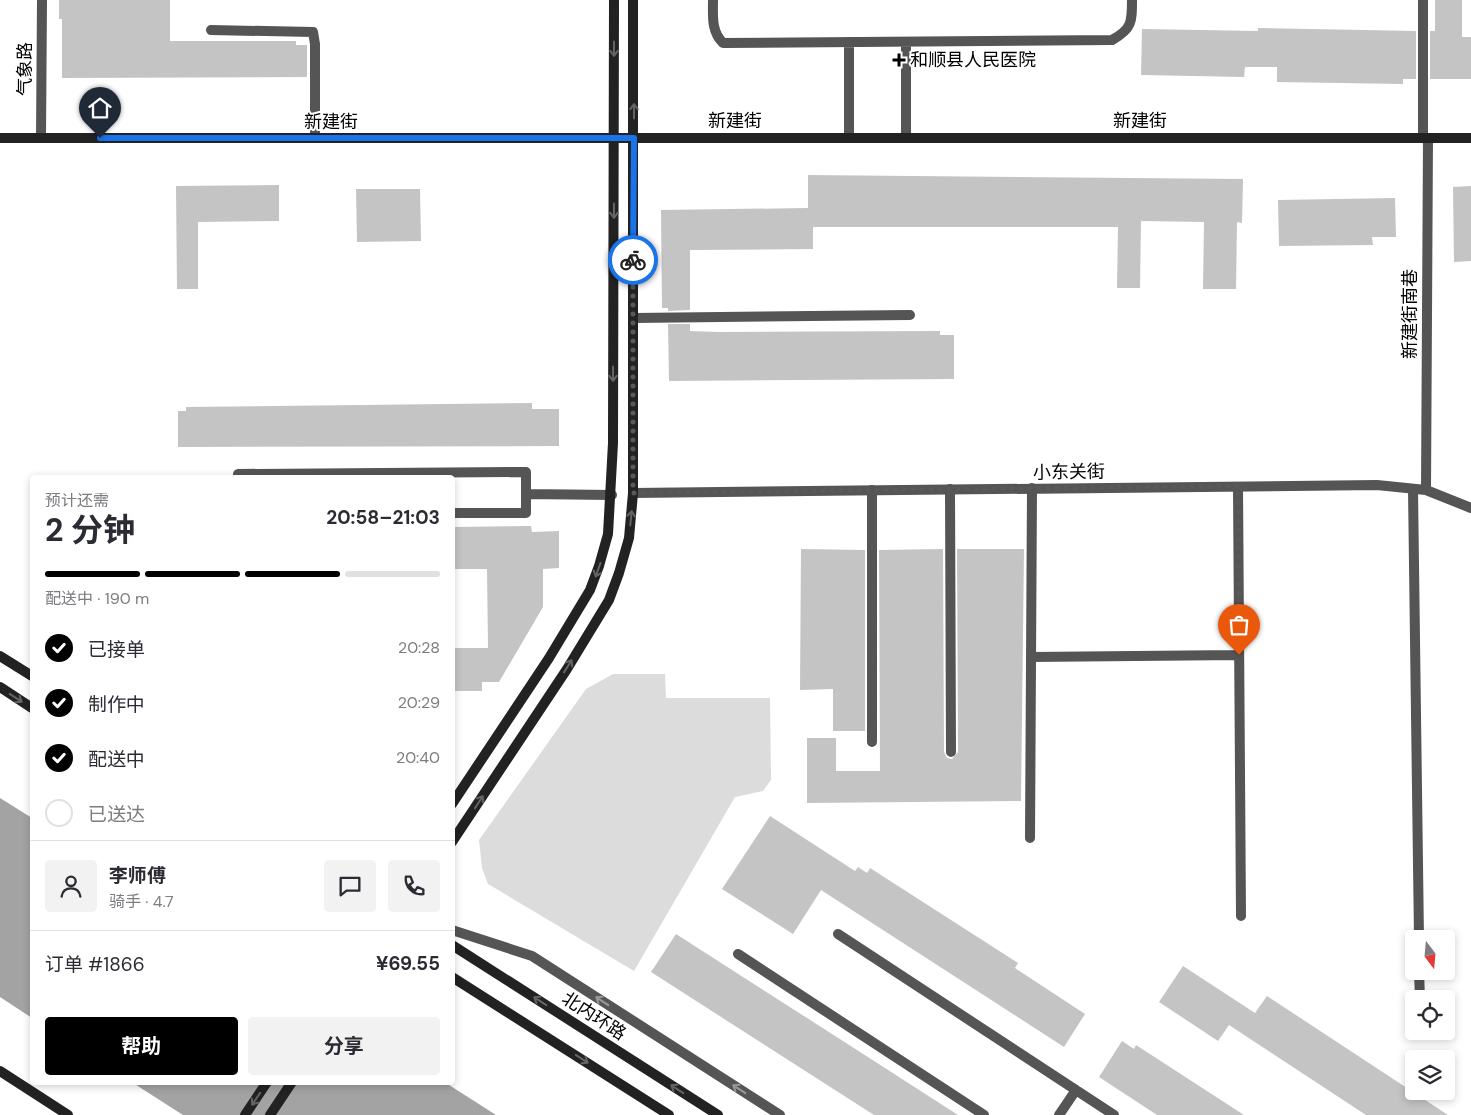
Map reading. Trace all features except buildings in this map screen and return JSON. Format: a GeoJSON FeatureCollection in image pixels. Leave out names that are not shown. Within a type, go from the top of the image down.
{"type":"FeatureCollection","features":[{"type":"Feature","properties":{"kind":"main road"},"geometry":{"type":"LineString","coordinates":[[455,799],[549,658],[590,590],[608,534],[612,495],[614,0]]}},
{"type":"Feature","properties":{"kind":"main road"},"geometry":{"type":"LineString","coordinates":[[455,837],[567,669],[609,600],[629,538],[633,493],[633,0]]}},
{"type":"Feature","properties":{"kind":"main road","name":"新建街"},"geometry":{"type":"LineString","coordinates":[[0,138],[1471,138]]}},
{"type":"Feature","properties":{"kind":"main road"},"geometry":{"type":"LineString","coordinates":[[0,656],[30,675]]}},
{"type":"Feature","properties":{"kind":"main road"},"geometry":{"type":"LineString","coordinates":[[0,687],[30,707]]}},
{"type":"Feature","properties":{"kind":"main road","name":"北内环路"},"geometry":{"type":"LineString","coordinates":[[455,947],[718,1115]]}},
{"type":"Feature","properties":{"kind":"main road"},"geometry":{"type":"LineString","coordinates":[[455,978],[669,1115]]}},
{"type":"Feature","properties":{"kind":"main road"},"geometry":{"type":"LineString","coordinates":[[0,1072],[68,1115]]}},
{"type":"Feature","properties":{"kind":"main road"},"geometry":{"type":"LineString","coordinates":[[245,1115],[265,1085]]}},
{"type":"Feature","properties":{"kind":"main road"},"geometry":{"type":"LineString","coordinates":[[270,1115],[290,1085]]}},
{"type":"Feature","properties":{"kind":"street","name":"气象路"},"geometry":{"type":"LineString","coordinates":[[41,138],[42,0]]}},
{"type":"Feature","properties":{"kind":"street"},"geometry":{"type":"LineString","coordinates":[[713,0],[713,25],[716,36],[723,43],[1112,40],[1125,33],[1132,21],[1132,0]]}},
{"type":"Feature","properties":{"kind":"street","name":"新建街南巷"},"geometry":{"type":"LineString","coordinates":[[1422,0],[1425,138],[1426,490]]}},
{"type":"Feature","properties":{"kind":"street"},"geometry":{"type":"LineString","coordinates":[[211,30],[313,32],[315,44],[316,138]]}},
{"type":"Feature","properties":{"kind":"street"},"geometry":{"type":"LineString","coordinates":[[849,42],[849,138]]}},
{"type":"Feature","properties":{"kind":"street"},"geometry":{"type":"LineString","coordinates":[[906,42],[906,138]]}},
{"type":"Feature","properties":{"kind":"street"},"geometry":{"type":"LineString","coordinates":[[633,318],[910,316]]}},
{"type":"Feature","properties":{"kind":"street"},"geometry":{"type":"LineString","coordinates":[[238,475],[526,472],[526,513],[455,514]]}},
{"type":"Feature","properties":{"kind":"street","name":"小东关街"},"geometry":{"type":"LineString","coordinates":[[633,493],[1377,485],[1426,490],[1471,508]]}},
{"type":"Feature","properties":{"kind":"street"},"geometry":{"type":"LineString","coordinates":[[1238,486],[1241,916]]}},
{"type":"Feature","properties":{"kind":"street"},"geometry":{"type":"LineString","coordinates":[[1030,838],[1032,488]]}},
{"type":"Feature","properties":{"kind":"street"},"geometry":{"type":"LineString","coordinates":[[950,489],[951,752]]}},
{"type":"Feature","properties":{"kind":"street"},"geometry":{"type":"LineString","coordinates":[[1413,489],[1419,930]]}},
{"type":"Feature","properties":{"kind":"street"},"geometry":{"type":"LineString","coordinates":[[872,490],[872,742]]}},
{"type":"Feature","properties":{"kind":"street"},"geometry":{"type":"LineString","coordinates":[[526,494],[612,495]]}},
{"type":"Feature","properties":{"kind":"street"},"geometry":{"type":"LineString","coordinates":[[1031,656],[1239,655]]}},
{"type":"Feature","properties":{"kind":"street"},"geometry":{"type":"LineString","coordinates":[[455,931],[532,956],[780,1115]]}},
{"type":"Feature","properties":{"kind":"street"},"geometry":{"type":"LineString","coordinates":[[838,934],[1114,1115]]}},
{"type":"Feature","properties":{"kind":"street"},"geometry":{"type":"LineString","coordinates":[[738,954],[984,1115]]}},
{"type":"Feature","properties":{"kind":"street"},"geometry":{"type":"LineString","coordinates":[[1059,1115],[1076,1090]]}},
{"type":"Feature","properties":{"kind":"shaded area"},"geometry":{"type":"Polygon","coordinates":[[[613,674],[665,674],[666,698],[770,698],[771,780],[763,791],[735,797],[634,971],[488,884],[482,868],[479,840],[586,689],[613,674]]]}},
{"type":"Feature","properties":{"kind":"shaded area"},"geometry":{"type":"Polygon","coordinates":[[[0,798],[30,817],[30,1017],[0,997],[0,798]]]}},
{"type":"Feature","properties":{"kind":"shaded area"},"geometry":{"type":"Polygon","coordinates":[[[136,1085],[449,1085],[496,1115],[183,1115],[136,1085]]]}},
{"type":"Feature","properties":{"kind":"way so far"},"geometry":{"type":"LineString","coordinates":[[633,260],[633,493],[1238,486],[1239,655]]}},
{"type":"Feature","properties":{"kind":"place","name":"和顺县人民医院"},"geometry":{"type":"Point","coordinates":[899,60]}},
{"type":"Feature","properties":{"kind":"route"},"geometry":{"type":"LineString","coordinates":[[100,138],[634,138],[633,260]]}}]}
